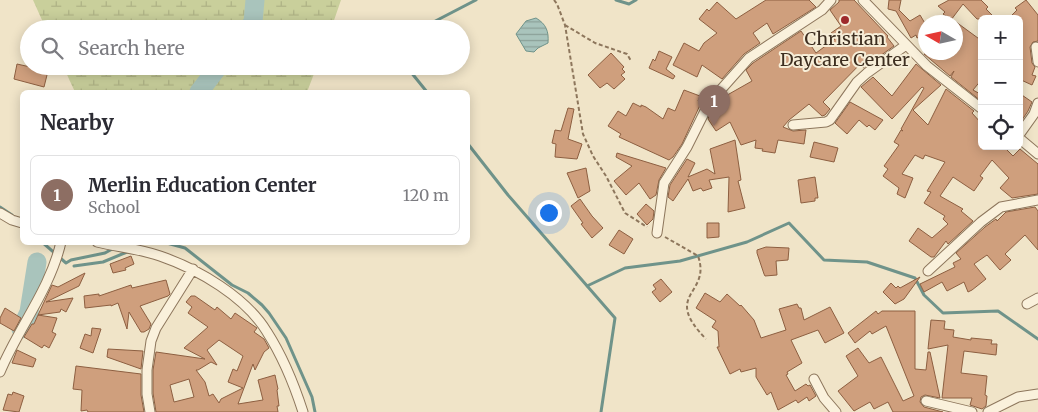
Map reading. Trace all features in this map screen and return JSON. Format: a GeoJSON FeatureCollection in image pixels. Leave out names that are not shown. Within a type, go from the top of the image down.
{"type":"FeatureCollection","features":[{"type":"Feature","properties":{"kind":"street"},"geometry":{"type":"LineString","coordinates":[[656,233],[660,218],[661,196],[664,183],[687,147],[709,103],[750,58],[822,10],[831,0]]}},
{"type":"Feature","properties":{"kind":"street"},"geometry":{"type":"LineString","coordinates":[[863,0],[928,66],[978,106]]}},
{"type":"Feature","properties":{"kind":"street"},"geometry":{"type":"LineString","coordinates":[[793,125],[821,123],[830,120],[857,82],[906,45]]}},
{"type":"Feature","properties":{"kind":"street"},"geometry":{"type":"LineString","coordinates":[[1036,47],[1038,62]]}},
{"type":"Feature","properties":{"kind":"street"},"geometry":{"type":"LineString","coordinates":[[1023,131],[1034,114],[1038,103]]}},
{"type":"Feature","properties":{"kind":"street"},"geometry":{"type":"LineString","coordinates":[[1023,141],[1038,154]]}},
{"type":"Feature","properties":{"kind":"street"},"geometry":{"type":"LineString","coordinates":[[928,271],[981,222],[1001,207],[1038,200]]}},
{"type":"Feature","properties":{"kind":"street"},"geometry":{"type":"LineString","coordinates":[[0,213],[20,222]]}},
{"type":"Feature","properties":{"kind":"street"},"geometry":{"type":"LineString","coordinates":[[0,372],[5,359],[35,307],[58,256],[60,245]]}},
{"type":"Feature","properties":{"kind":"street"},"geometry":{"type":"LineString","coordinates":[[112,245],[143,251],[192,269],[226,290],[249,310],[267,331],[292,381],[302,412]]}},
{"type":"Feature","properties":{"kind":"street"},"geometry":{"type":"LineString","coordinates":[[150,412],[147,394],[147,370],[151,341],[156,328],[192,269]]}},
{"type":"Feature","properties":{"kind":"street"},"geometry":{"type":"LineString","coordinates":[[1027,304],[1038,298]]}},
{"type":"Feature","properties":{"kind":"street"},"geometry":{"type":"LineString","coordinates":[[814,379],[824,398],[836,412]]}},
{"type":"Feature","properties":{"kind":"street"},"geometry":{"type":"LineString","coordinates":[[988,412],[1018,397],[1038,394]]}},
{"type":"Feature","properties":{"kind":"street"},"geometry":{"type":"LineString","coordinates":[[926,401],[972,412]]}},
{"type":"Feature","properties":{"kind":"path"},"geometry":{"type":"LineString","coordinates":[[554,0],[565,25],[583,134],[625,213],[698,256],[701,263],[700,276],[686,300],[686,312],[694,327],[706,339]]}},
{"type":"Feature","properties":{"kind":"path"},"geometry":{"type":"LineString","coordinates":[[565,25],[595,43],[627,54],[631,61]]}},
{"type":"Feature","properties":{"kind":"green space"},"geometry":{"type":"Polygon","coordinates":[[[33,0],[341,0],[334,20],[42,20],[33,0]]]}},
{"type":"Feature","properties":{"kind":"green space"},"geometry":{"type":"Polygon","coordinates":[[[67,75],[314,75],[308,90],[74,90],[67,75]]]}},
{"type":"Feature","properties":{"kind":"water"},"geometry":{"type":"Polygon","coordinates":[[[536,18],[546,28],[548,43],[534,52],[526,51],[516,34],[526,21],[536,18]]]}},
{"type":"Feature","properties":{"kind":"building"},"geometry":{"type":"Polygon","coordinates":[[[766,0],[809,0],[816,7],[773,34],[767,23],[753,33],[760,43],[744,54],[722,79],[702,65],[697,77],[673,65],[684,43],[699,51],[704,43],[717,33],[699,19],[707,9],[709,11],[717,2],[736,19],[766,0]]]}},
{"type":"Feature","properties":{"kind":"building"},"geometry":{"type":"Polygon","coordinates":[[[839,0],[854,0],[888,36],[894,46],[863,68],[870,54],[823,102],[830,109],[825,115],[822,116],[809,104],[789,120],[783,127],[793,131],[806,130],[804,144],[778,140],[775,153],[755,148],[756,140],[741,145],[730,122],[716,131],[708,119],[709,116],[727,106],[722,98],[752,81],[746,70],[753,63],[801,31],[816,53],[835,39],[831,33],[841,26],[830,10],[839,0]]]}},
{"type":"Feature","properties":{"kind":"building"},"geometry":{"type":"Polygon","coordinates":[[[889,0],[901,0],[899,10],[910,21],[918,16],[918,38],[916,35],[911,38],[896,11],[888,9],[889,0]]]}},
{"type":"Feature","properties":{"kind":"building"},"geometry":{"type":"Polygon","coordinates":[[[949,0],[981,0],[988,7],[986,9],[992,15],[978,15],[977,19],[963,4],[955,15],[944,15],[943,14],[945,12],[938,6],[949,0]]]}},
{"type":"Feature","properties":{"kind":"building"},"geometry":{"type":"Polygon","coordinates":[[[1026,0],[1038,15],[1038,41],[1033,42],[1030,47],[1032,63],[1035,67],[1032,75],[1036,76],[1032,85],[1023,81],[1023,15],[1012,15],[1017,10],[1015,8],[1026,0]]]}},
{"type":"Feature","properties":{"kind":"building"},"geometry":{"type":"Polygon","coordinates":[[[963,27],[978,38],[978,84],[973,90],[978,93],[978,99],[951,77],[954,71],[950,76],[931,60],[963,60],[963,27]]]}},
{"type":"Feature","properties":{"kind":"building"},"geometry":{"type":"Polygon","coordinates":[[[659,51],[672,57],[666,69],[675,76],[673,79],[649,68],[653,59],[655,61],[659,51]]]}},
{"type":"Feature","properties":{"kind":"building"},"geometry":{"type":"Polygon","coordinates":[[[611,53],[624,67],[622,69],[625,72],[621,75],[625,79],[614,89],[607,83],[600,88],[588,75],[611,53]]]}},
{"type":"Feature","properties":{"kind":"building"},"geometry":{"type":"Polygon","coordinates":[[[17,64],[20,65],[20,75],[47,75],[44,87],[14,79],[17,64]]]}},
{"type":"Feature","properties":{"kind":"building"},"geometry":{"type":"Polygon","coordinates":[[[916,64],[941,85],[913,110],[928,125],[946,89],[974,111],[972,113],[978,120],[978,150],[1007,150],[1013,156],[1021,150],[1038,164],[1038,194],[1012,198],[1000,188],[1009,178],[992,160],[980,176],[983,178],[974,191],[953,177],[940,196],[963,209],[961,211],[973,221],[948,244],[946,241],[934,257],[931,257],[909,241],[918,228],[932,238],[948,224],[943,219],[945,216],[924,203],[931,192],[927,191],[945,162],[925,155],[923,159],[915,155],[902,174],[913,178],[905,198],[897,194],[899,188],[883,176],[888,169],[884,166],[899,145],[894,142],[901,130],[903,131],[901,129],[924,88],[922,87],[892,119],[861,87],[873,77],[892,96],[916,64]]]}},
{"type":"Feature","properties":{"kind":"building"},"geometry":{"type":"Polygon","coordinates":[[[684,90],[700,96],[698,101],[701,103],[682,144],[669,160],[619,137],[621,134],[608,126],[618,111],[626,116],[633,103],[646,107],[663,119],[668,108],[675,111],[684,90]]]}},
{"type":"Feature","properties":{"kind":"building"},"geometry":{"type":"Polygon","coordinates":[[[1023,96],[1032,102],[1023,118],[1023,96]]]}},
{"type":"Feature","properties":{"kind":"building"},"geometry":{"type":"Polygon","coordinates":[[[850,102],[883,120],[875,130],[869,125],[867,127],[859,120],[847,134],[835,123],[850,102]]]}},
{"type":"Feature","properties":{"kind":"building"},"geometry":{"type":"Polygon","coordinates":[[[568,108],[574,109],[568,139],[582,144],[577,159],[555,157],[556,144],[552,143],[555,130],[561,131],[568,108]]]}},
{"type":"Feature","properties":{"kind":"building"},"geometry":{"type":"Polygon","coordinates":[[[735,140],[741,180],[738,181],[745,208],[728,212],[729,177],[709,180],[712,188],[703,191],[701,188],[693,191],[688,179],[673,201],[668,197],[670,185],[687,159],[695,163],[688,177],[707,169],[715,174],[710,149],[735,140]]]}},
{"type":"Feature","properties":{"kind":"building"},"geometry":{"type":"Polygon","coordinates":[[[814,142],[838,148],[834,162],[810,157],[814,142]]]}},
{"type":"Feature","properties":{"kind":"building"},"geometry":{"type":"Polygon","coordinates":[[[617,153],[666,168],[659,180],[656,195],[650,199],[639,183],[626,195],[614,181],[632,166],[616,157],[617,153]]]}},
{"type":"Feature","properties":{"kind":"building"},"geometry":{"type":"Polygon","coordinates":[[[586,168],[590,191],[578,198],[567,173],[586,168]]]}},
{"type":"Feature","properties":{"kind":"building"},"geometry":{"type":"Polygon","coordinates":[[[815,177],[818,198],[815,198],[815,201],[801,203],[798,180],[815,177]]]}},
{"type":"Feature","properties":{"kind":"building"},"geometry":{"type":"Polygon","coordinates":[[[580,199],[603,228],[592,238],[581,224],[583,223],[571,206],[580,199]]]}},
{"type":"Feature","properties":{"kind":"building"},"geometry":{"type":"Polygon","coordinates":[[[646,204],[654,211],[653,219],[647,225],[637,214],[646,204]]]}},
{"type":"Feature","properties":{"kind":"building"},"geometry":{"type":"Polygon","coordinates":[[[1035,207],[1038,211],[1038,250],[1025,235],[1005,254],[1011,260],[1000,270],[987,255],[974,264],[986,279],[972,290],[968,292],[964,282],[947,291],[942,282],[924,292],[920,284],[955,267],[953,263],[961,259],[956,253],[985,227],[996,219],[997,221],[1006,212],[1035,207]]]}},
{"type":"Feature","properties":{"kind":"building"},"geometry":{"type":"Polygon","coordinates":[[[707,223],[719,223],[719,237],[707,238],[707,223]]]}},
{"type":"Feature","properties":{"kind":"building"},"geometry":{"type":"Polygon","coordinates":[[[619,230],[633,239],[624,254],[609,245],[619,230]]]}},
{"type":"Feature","properties":{"kind":"building"},"geometry":{"type":"Polygon","coordinates":[[[766,247],[789,248],[788,260],[776,261],[777,275],[765,276],[764,274],[757,250],[766,247]]]}},
{"type":"Feature","properties":{"kind":"building"},"geometry":{"type":"Polygon","coordinates":[[[131,256],[134,264],[125,268],[126,270],[113,273],[110,264],[131,256]]]}},
{"type":"Feature","properties":{"kind":"building"},"geometry":{"type":"Polygon","coordinates":[[[85,273],[79,286],[46,302],[73,298],[66,312],[61,309],[60,312],[38,315],[52,285],[58,287],[85,273]]]}},
{"type":"Feature","properties":{"kind":"building"},"geometry":{"type":"Polygon","coordinates":[[[920,277],[904,299],[895,304],[883,292],[891,283],[896,288],[898,286],[900,288],[920,277]]]}},
{"type":"Feature","properties":{"kind":"building"},"geometry":{"type":"Polygon","coordinates":[[[661,279],[672,292],[660,302],[652,292],[656,289],[653,285],[661,279]]]}},
{"type":"Feature","properties":{"kind":"building"},"geometry":{"type":"Polygon","coordinates":[[[166,280],[170,294],[168,296],[140,306],[151,324],[149,329],[144,332],[141,332],[129,312],[127,329],[118,303],[111,306],[85,308],[84,296],[99,294],[99,296],[131,285],[132,288],[166,280]]]}},
{"type":"Feature","properties":{"kind":"building"},"geometry":{"type":"Polygon","coordinates":[[[705,293],[720,302],[727,294],[741,305],[754,320],[761,338],[786,330],[779,309],[797,304],[801,308],[804,320],[830,307],[844,333],[825,343],[818,330],[791,340],[802,363],[787,372],[788,374],[786,375],[795,391],[806,384],[810,385],[816,396],[809,401],[807,397],[798,403],[796,400],[778,410],[771,392],[767,395],[756,377],[756,368],[741,372],[740,369],[730,374],[717,347],[719,347],[718,331],[712,327],[716,321],[696,308],[705,293]]]}},
{"type":"Feature","properties":{"kind":"building"},"geometry":{"type":"Polygon","coordinates":[[[191,296],[195,296],[215,310],[217,307],[231,319],[235,313],[257,328],[254,332],[264,339],[269,348],[264,352],[255,370],[253,364],[238,404],[263,400],[258,380],[275,375],[278,389],[278,412],[156,412],[153,393],[153,370],[156,352],[205,359],[184,348],[208,327],[188,313],[192,307],[186,302],[191,296]],[[219,340],[207,350],[217,365],[211,362],[196,370],[205,382],[209,396],[213,394],[219,403],[221,399],[243,388],[228,382],[233,369],[237,371],[243,356],[219,340]],[[189,379],[170,385],[174,402],[194,397],[189,379]]]}},
{"type":"Feature","properties":{"kind":"building"},"geometry":{"type":"Polygon","coordinates":[[[5,308],[21,318],[14,331],[0,323],[0,318],[5,308]]]}},
{"type":"Feature","properties":{"kind":"building"},"geometry":{"type":"Polygon","coordinates":[[[876,311],[878,314],[882,311],[915,311],[915,369],[926,370],[928,352],[930,352],[940,398],[925,395],[921,397],[920,402],[924,407],[943,412],[893,412],[888,402],[874,409],[870,402],[854,411],[838,391],[858,376],[846,356],[858,348],[869,363],[881,357],[903,401],[914,396],[886,326],[872,334],[870,331],[855,343],[848,333],[876,311]]]}},
{"type":"Feature","properties":{"kind":"building"},"geometry":{"type":"Polygon","coordinates":[[[38,315],[57,318],[52,332],[56,334],[49,348],[44,345],[42,348],[24,337],[38,315]]]}},
{"type":"Feature","properties":{"kind":"building"},"geometry":{"type":"Polygon","coordinates":[[[931,320],[945,321],[944,329],[954,330],[953,337],[971,340],[971,338],[992,340],[991,344],[997,344],[996,355],[964,351],[961,373],[987,376],[986,406],[982,409],[970,405],[972,398],[942,398],[948,345],[928,349],[931,320]]]}},
{"type":"Feature","properties":{"kind":"building"},"geometry":{"type":"Polygon","coordinates":[[[92,328],[101,329],[93,353],[80,348],[85,334],[91,336],[92,328]]]}},
{"type":"Feature","properties":{"kind":"building"},"geometry":{"type":"Polygon","coordinates":[[[108,349],[143,351],[141,369],[107,357],[108,349]]]}},
{"type":"Feature","properties":{"kind":"building"},"geometry":{"type":"Polygon","coordinates":[[[17,350],[36,359],[33,367],[12,363],[17,350]]]}},
{"type":"Feature","properties":{"kind":"building"},"geometry":{"type":"Polygon","coordinates":[[[76,366],[141,374],[141,395],[144,412],[81,411],[82,390],[73,389],[76,366]]]}},
{"type":"Feature","properties":{"kind":"building"},"geometry":{"type":"Polygon","coordinates":[[[13,392],[24,396],[19,412],[3,410],[8,394],[12,395],[13,392]]]}},
{"type":"Feature","properties":{"kind":"waterway"},"geometry":{"type":"LineString","coordinates":[[253,20],[255,0]]}},
{"type":"Feature","properties":{"kind":"waterway"},"geometry":{"type":"LineString","coordinates":[[437,20],[476,0]]}},
{"type":"Feature","properties":{"kind":"waterway"},"geometry":{"type":"LineString","coordinates":[[616,0],[629,4],[636,0]]}},
{"type":"Feature","properties":{"kind":"waterway"},"geometry":{"type":"LineString","coordinates":[[201,90],[212,75]]}},
{"type":"Feature","properties":{"kind":"waterway"},"geometry":{"type":"LineString","coordinates":[[413,75],[425,90]]}},
{"type":"Feature","properties":{"kind":"waterway"},"geometry":{"type":"LineString","coordinates":[[470,147],[508,195],[615,318],[601,412]]}},
{"type":"Feature","properties":{"kind":"waterway"},"geometry":{"type":"LineString","coordinates":[[0,207],[12,215]]}},
{"type":"Feature","properties":{"kind":"waterway"},"geometry":{"type":"LineString","coordinates":[[587,286],[625,268],[680,261],[747,242],[789,223],[824,260],[867,262],[915,278],[924,295],[943,313],[998,311],[1038,339]]}},
{"type":"Feature","properties":{"kind":"waterway"},"geometry":{"type":"LineString","coordinates":[[45,245],[66,263],[71,260],[105,253],[114,248]]}},
{"type":"Feature","properties":{"kind":"waterway"},"geometry":{"type":"LineString","coordinates":[[174,245],[185,248],[232,285],[248,293],[269,313],[286,338],[312,397],[315,412]]}},
{"type":"Feature","properties":{"kind":"waterway"},"geometry":{"type":"LineString","coordinates":[[74,266],[103,262],[131,252]]}},
{"type":"Feature","properties":{"kind":"waterway"},"geometry":{"type":"LineString","coordinates":[[21,329],[29,312],[37,262]]}},
{"type":"Feature","properties":{"kind":"place","name":"Christian Daycare Center"},"geometry":{"type":"Point","coordinates":[845,20]}},
{"type":"Feature","properties":{"kind":"place","name":"Merlin Education Center"},"geometry":{"type":"Point","coordinates":[714,126]}}]}
